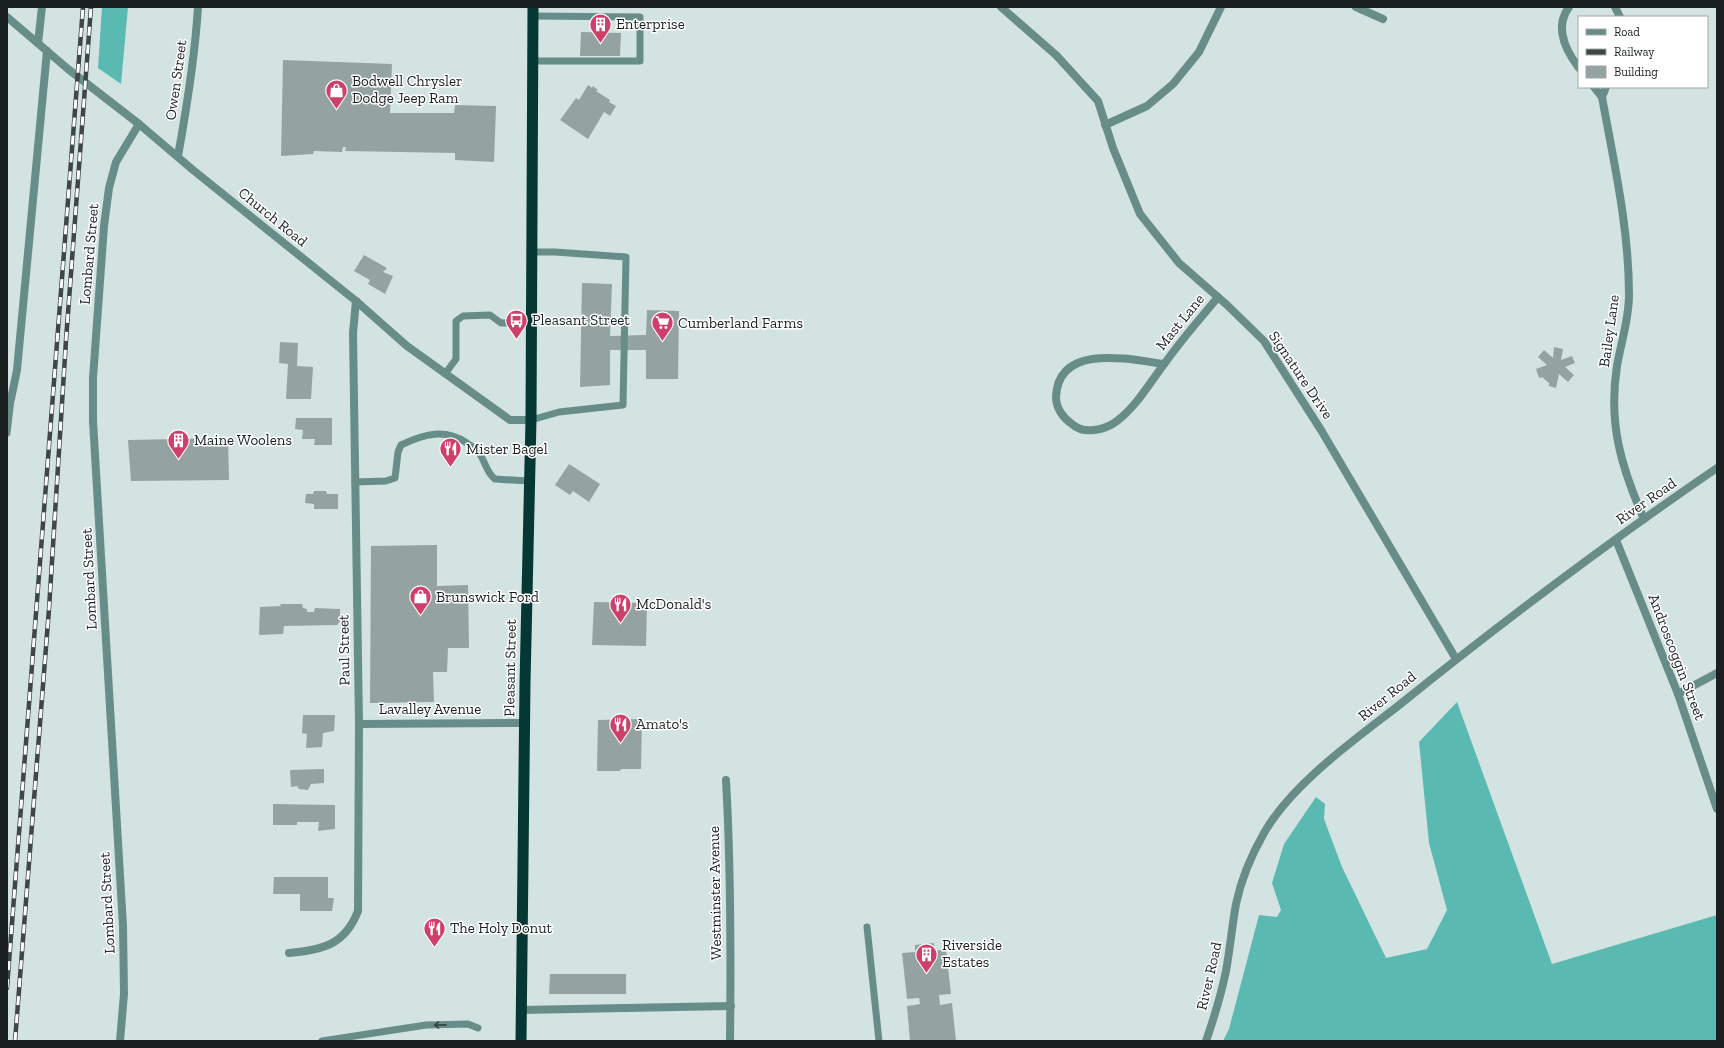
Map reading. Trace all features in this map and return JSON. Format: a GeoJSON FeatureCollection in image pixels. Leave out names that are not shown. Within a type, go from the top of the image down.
{"type":"FeatureCollection","features":[{"type":"Feature","properties":{"kind":"highway","name":"Pleasant Street"},"geometry":{"type":"LineString","coordinates":[[521,1041],[524,723],[531,420],[533,12]]}},
{"type":"Feature","properties":{"kind":"street"},"geometry":{"type":"LineString","coordinates":[[38,43],[42,7]]}},
{"type":"Feature","properties":{"kind":"street","name":"Owen Street"},"geometry":{"type":"LineString","coordinates":[[178,156],[194,61],[198,7]]}},
{"type":"Feature","properties":{"kind":"street","name":"Signature Drive"},"geometry":{"type":"LineString","coordinates":[[1001,7],[1056,55],[1098,101],[1113,148],[1140,214],[1179,263],[1218,297],[1264,341],[1321,430],[1456,659]]}},
{"type":"Feature","properties":{"kind":"street"},"geometry":{"type":"LineString","coordinates":[[1105,125],[1146,106],[1173,84],[1199,52],[1221,7]]}},
{"type":"Feature","properties":{"kind":"street"},"geometry":{"type":"LineString","coordinates":[[1356,7],[1383,20]]}},
{"type":"Feature","properties":{"kind":"street"},"geometry":{"type":"LineString","coordinates":[[1569,7],[1565,12],[1561,25],[1564,42],[1572,59],[1578,67]]}},
{"type":"Feature","properties":{"kind":"street"},"geometry":{"type":"LineString","coordinates":[[1615,7],[1620,16]]}},
{"type":"Feature","properties":{"kind":"street","name":"Church Road"},"geometry":{"type":"LineString","coordinates":[[7,17],[77,76],[140,124],[193,170],[356,301],[407,346],[510,420],[531,420]]}},
{"type":"Feature","properties":{"kind":"street"},"geometry":{"type":"LineString","coordinates":[[9,402],[17,370],[48,51]]}},
{"type":"Feature","properties":{"kind":"street","name":"Bailey Lane"},"geometry":{"type":"LineString","coordinates":[[1595,88],[1602,97],[1622,204],[1628,259],[1629,295],[1626,330],[1617,366],[1613,403],[1614,422],[1626,474],[1644,519]]}},
{"type":"Feature","properties":{"kind":"street"},"geometry":{"type":"LineString","coordinates":[[1602,97],[1606,88]]}},
{"type":"Feature","properties":{"kind":"street","name":"Lombard Street"},"geometry":{"type":"LineString","coordinates":[[120,1041],[124,994],[123,926],[93,421],[93,378],[104,226],[109,188],[116,162],[140,124]]}},
{"type":"Feature","properties":{"kind":"street","name":"Mast Lane"},"geometry":{"type":"LineString","coordinates":[[1163,364],[1114,357],[1088,360],[1069,366],[1057,385],[1056,401],[1063,418],[1076,428],[1093,430],[1106,428],[1117,420],[1131,408],[1163,364],[1218,297]]}},
{"type":"Feature","properties":{"kind":"street","name":"Paul Street"},"geometry":{"type":"LineString","coordinates":[[289,953],[310,951],[330,945],[344,936],[354,924],[358,911],[359,724],[353,333],[356,301]]}},
{"type":"Feature","properties":{"kind":"street","name":"River Road"},"geometry":{"type":"LineString","coordinates":[[1206,1041],[1216,1010],[1225,973],[1236,903],[1247,868],[1268,828],[1287,802],[1328,762],[1456,659],[1547,589],[1717,468]]}},
{"type":"Feature","properties":{"kind":"street","name":"Androscoggin Street"},"geometry":{"type":"LineString","coordinates":[[1616,540],[1678,694],[1717,809]]}},
{"type":"Feature","properties":{"kind":"street"},"geometry":{"type":"LineString","coordinates":[[1678,694],[1717,672]]}},
{"type":"Feature","properties":{"kind":"street","name":"Lavalley Avenue"},"geometry":{"type":"LineString","coordinates":[[359,724],[524,723]]}},
{"type":"Feature","properties":{"kind":"street","name":"Westminster Avenue"},"geometry":{"type":"LineString","coordinates":[[726,780],[730,849],[730,1041]]}},
{"type":"Feature","properties":{"kind":"street"},"geometry":{"type":"LineString","coordinates":[[521,1010],[730,1006]]}},
{"type":"Feature","properties":{"kind":"lane"},"geometry":{"type":"LineString","coordinates":[[532,61],[640,61],[640,17],[533,12]]}},
{"type":"Feature","properties":{"kind":"lane"},"geometry":{"type":"LineString","coordinates":[[531,420],[559,412],[622,405],[626,258],[555,252],[532,252]]}},
{"type":"Feature","properties":{"kind":"lane"},"geometry":{"type":"LineString","coordinates":[[445,374],[456,358],[456,321],[463,316],[490,315],[501,323],[531,322]]}},
{"type":"Feature","properties":{"kind":"lane"},"geometry":{"type":"LineString","coordinates":[[7,433],[9,402]]}},
{"type":"Feature","properties":{"kind":"lane"},"geometry":{"type":"LineString","coordinates":[[355,482],[386,481],[395,478],[398,452],[401,445],[430,434],[447,434],[461,439],[472,446],[477,450],[495,479],[529,481]]}},
{"type":"Feature","properties":{"kind":"lane"},"geometry":{"type":"LineString","coordinates":[[867,927],[879,1041]]}},
{"type":"Feature","properties":{"kind":"lane"},"geometry":{"type":"LineString","coordinates":[[322,1041],[426,1025],[468,1024],[478,1028]]}},
{"type":"Feature","properties":{"kind":"shaded area"},"geometry":{"type":"Polygon","coordinates":[[[102,7],[128,7],[121,84],[98,68],[102,7]]]}},
{"type":"Feature","properties":{"kind":"shaded area"},"geometry":{"type":"Polygon","coordinates":[[[1457,702],[1552,964],[1717,915],[1717,1041],[1223,1041],[1229,1029],[1259,915],[1277,917],[1281,910],[1272,883],[1284,844],[1316,797],[1325,804],[1324,819],[1342,867],[1386,958],[1427,949],[1447,910],[1429,843],[1419,742],[1457,702]]]}},
{"type":"Feature","properties":{"kind":"building","name":"Enterprise"},"geometry":{"type":"Polygon","coordinates":[[[581,32],[621,33],[620,56],[580,56],[581,32]]]}},
{"type":"Feature","properties":{"kind":"building","name":"Bodwell Chrysler Dodge Jeep Ram"},"geometry":{"type":"Polygon","coordinates":[[[283,60],[392,64],[390,113],[454,113],[455,105],[496,106],[494,162],[455,160],[455,153],[345,151],[346,147],[343,147],[342,152],[314,151],[313,154],[281,156],[283,60]]]}},
{"type":"Feature","properties":{"kind":"building"},"geometry":{"type":"Polygon","coordinates":[[[588,85],[592,88],[593,86],[598,90],[596,91],[616,106],[610,116],[604,112],[588,139],[560,120],[576,98],[579,100],[588,85]]]}},
{"type":"Feature","properties":{"kind":"building"},"geometry":{"type":"Polygon","coordinates":[[[364,255],[387,268],[383,272],[393,276],[385,294],[368,284],[370,280],[354,271],[364,255]]]}},
{"type":"Feature","properties":{"kind":"building","name":"Cumberland Farms"},"geometry":{"type":"Polygon","coordinates":[[[582,283],[612,284],[610,336],[646,335],[647,310],[679,311],[678,379],[646,379],[646,350],[610,350],[610,385],[580,387],[582,283]]]}},
{"type":"Feature","properties":{"kind":"building"},"geometry":{"type":"Polygon","coordinates":[[[280,342],[298,343],[297,366],[313,367],[311,399],[286,399],[288,364],[279,363],[280,342]]]}},
{"type":"Feature","properties":{"kind":"building"},"geometry":{"type":"Polygon","coordinates":[[[1554,347],[1563,349],[1561,360],[1572,356],[1575,363],[1565,367],[1574,375],[1568,382],[1559,374],[1556,388],[1549,386],[1549,383],[1542,377],[1539,378],[1536,369],[1547,365],[1538,357],[1544,350],[1553,358],[1554,347]]]}},
{"type":"Feature","properties":{"kind":"building"},"geometry":{"type":"Polygon","coordinates":[[[296,418],[332,418],[332,445],[314,445],[315,439],[302,439],[303,430],[295,429],[296,418]]]}},
{"type":"Feature","properties":{"kind":"building","name":"Maine Woolens"},"geometry":{"type":"Polygon","coordinates":[[[228,438],[229,480],[131,481],[128,440],[228,438]]]}},
{"type":"Feature","properties":{"kind":"building"},"geometry":{"type":"Polygon","coordinates":[[[569,464],[600,484],[589,502],[573,491],[570,495],[555,485],[569,464]]]}},
{"type":"Feature","properties":{"kind":"building"},"geometry":{"type":"Polygon","coordinates":[[[314,491],[326,491],[327,494],[338,494],[338,509],[314,509],[314,504],[305,503],[306,494],[313,494],[314,491]]]}},
{"type":"Feature","properties":{"kind":"building","name":"Brunswick Ford"},"geometry":{"type":"Polygon","coordinates":[[[437,545],[437,586],[468,585],[469,648],[448,648],[447,672],[433,672],[434,702],[370,703],[371,546],[437,545]]]}},
{"type":"Feature","properties":{"kind":"building","name":"McDonald's"},"geometry":{"type":"Polygon","coordinates":[[[594,602],[647,603],[646,646],[592,645],[594,602]]]}},
{"type":"Feature","properties":{"kind":"building"},"geometry":{"type":"Polygon","coordinates":[[[280,604],[302,604],[303,608],[307,609],[307,612],[314,612],[315,608],[340,609],[340,621],[337,625],[284,626],[283,634],[259,635],[260,607],[281,606],[280,604]]]}},
{"type":"Feature","properties":{"kind":"building"},"geometry":{"type":"Polygon","coordinates":[[[303,715],[335,715],[334,731],[323,733],[322,747],[306,748],[307,734],[302,733],[303,715]]]}},
{"type":"Feature","properties":{"kind":"building","name":"Amato's"},"geometry":{"type":"Polygon","coordinates":[[[642,719],[641,769],[597,771],[598,720],[642,719]]]}},
{"type":"Feature","properties":{"kind":"building"},"geometry":{"type":"Polygon","coordinates":[[[324,769],[324,783],[311,784],[308,790],[299,789],[297,786],[291,787],[290,770],[324,769]]]}},
{"type":"Feature","properties":{"kind":"building"},"geometry":{"type":"Polygon","coordinates":[[[273,804],[335,805],[335,829],[318,831],[319,822],[297,822],[297,825],[273,825],[273,804]]]}},
{"type":"Feature","properties":{"kind":"building"},"geometry":{"type":"Polygon","coordinates":[[[274,877],[328,877],[328,898],[334,898],[332,911],[300,911],[300,894],[273,894],[274,877]]]}},
{"type":"Feature","properties":{"kind":"building","name":"Riverside Estates"},"geometry":{"type":"Polygon","coordinates":[[[934,943],[935,951],[946,949],[951,994],[939,995],[940,1005],[952,1003],[956,1041],[910,1041],[907,1006],[920,1004],[919,998],[907,999],[902,953],[915,952],[915,945],[934,943]]]}},
{"type":"Feature","properties":{"kind":"building"},"geometry":{"type":"Polygon","coordinates":[[[550,974],[626,974],[626,994],[549,994],[550,974]]]}},
{"type":"Feature","properties":{"kind":"railway"},"geometry":{"type":"LineString","coordinates":[[7,988],[83,7]]}},
{"type":"Feature","properties":{"kind":"railway"},"geometry":{"type":"LineString","coordinates":[[15,1041],[49,609],[66,340],[91,7]]}},
{"type":"Feature","properties":{"kind":"place","name":"Enterprise"},"geometry":{"type":"Point","coordinates":[600,44]}},
{"type":"Feature","properties":{"kind":"place","name":"Bodwell Chrysler Dodge Jeep Ram"},"geometry":{"type":"Point","coordinates":[336,110]}},
{"type":"Feature","properties":{"kind":"place","name":"Pleasant Street"},"geometry":{"type":"Point","coordinates":[517,340]}},
{"type":"Feature","properties":{"kind":"place","name":"Cumberland Farms"},"geometry":{"type":"Point","coordinates":[663,342]}},
{"type":"Feature","properties":{"kind":"place","name":"Maine Woolens"},"geometry":{"type":"Point","coordinates":[179,460]}},
{"type":"Feature","properties":{"kind":"place","name":"Mister Bagel"},"geometry":{"type":"Point","coordinates":[450,468]}},
{"type":"Feature","properties":{"kind":"place","name":"Brunswick Ford"},"geometry":{"type":"Point","coordinates":[420,616]}},
{"type":"Feature","properties":{"kind":"place","name":"McDonald's"},"geometry":{"type":"Point","coordinates":[620,624]}},
{"type":"Feature","properties":{"kind":"place","name":"Amato's"},"geometry":{"type":"Point","coordinates":[620,744]}},
{"type":"Feature","properties":{"kind":"place","name":"The Holy Donut"},"geometry":{"type":"Point","coordinates":[435,948]}},
{"type":"Feature","properties":{"kind":"place","name":"Riverside Estates"},"geometry":{"type":"Point","coordinates":[927,974]}}]}
